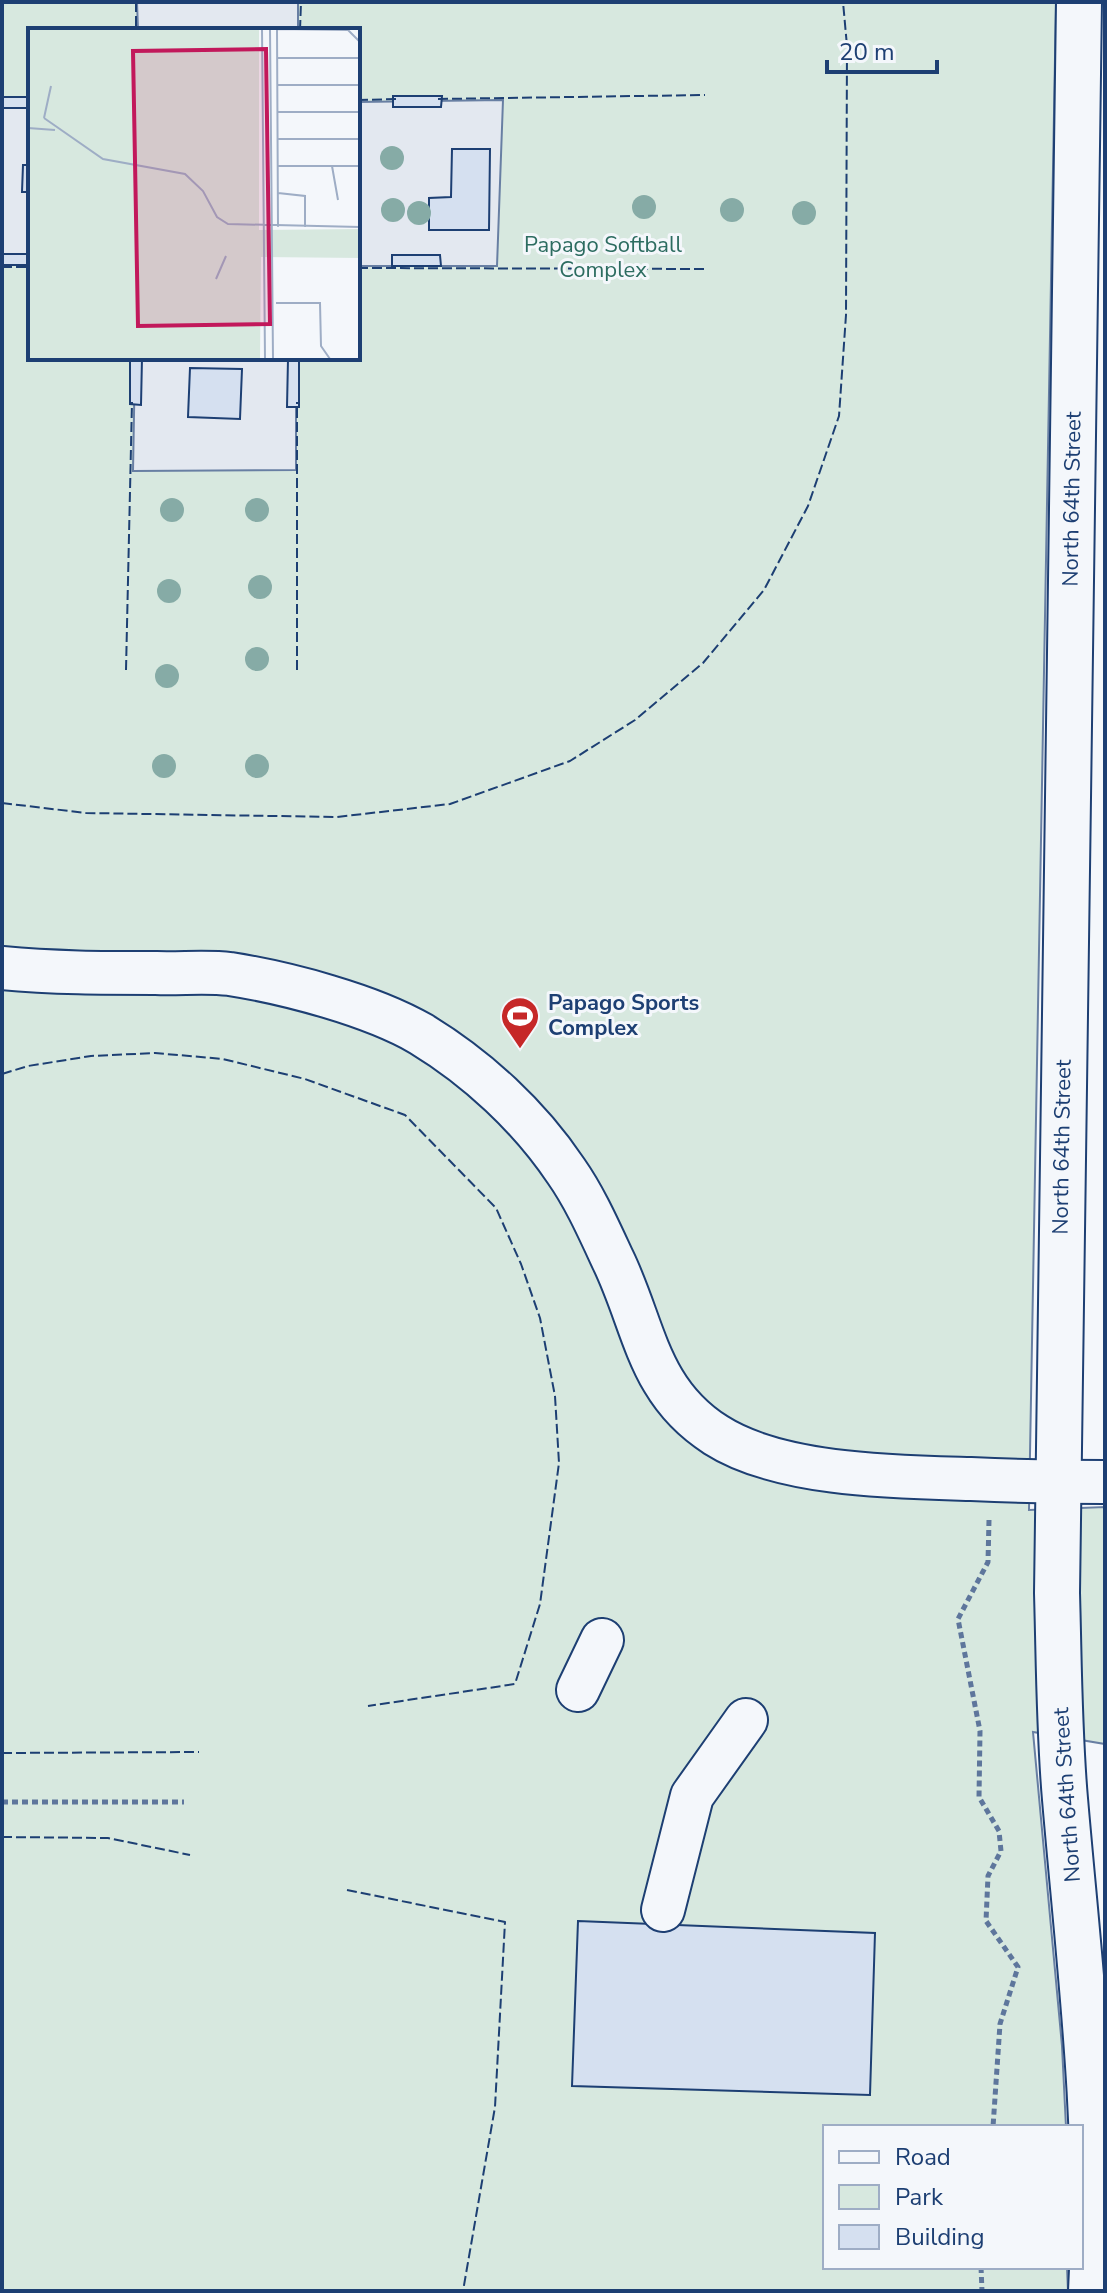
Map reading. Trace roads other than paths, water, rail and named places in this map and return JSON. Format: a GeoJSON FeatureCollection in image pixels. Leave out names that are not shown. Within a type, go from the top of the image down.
{"type":"FeatureCollection","features":[{"type":"Feature","properties":{"kind":"main road","name":"North 64th Street"},"geometry":{"type":"LineString","coordinates":[[1079,2],[1092,76],[1057,1482],[1057,1593],[1062,1752],[1098,2124],[1091,2291]]}},
{"type":"Feature","properties":{"kind":"lane"},"geometry":{"type":"LineString","coordinates":[[2,968],[47,973],[228,974],[342,1000],[418,1033],[456,1058],[501,1095],[568,1173],[615,1263],[652,1364],[674,1397],[718,1437],[769,1457],[812,1468],[910,1478],[1105,1482]]}},
{"type":"Feature","properties":{"kind":"lane"},"geometry":{"type":"LineString","coordinates":[[578,1690],[602,1640]]}},
{"type":"Feature","properties":{"kind":"lane"},"geometry":{"type":"LineString","coordinates":[[663,1910],[692,1796],[746,1720]]}},
{"type":"Feature","properties":{"kind":"place","name":"Papago Sports Complex"},"geometry":{"type":"Point","coordinates":[520,1050]}},
{"type":"Feature","properties":{"kind":"park label","name":"Papago Softball Complex"},"geometry":{"type":"Point","coordinates":[603,258]}}]}
